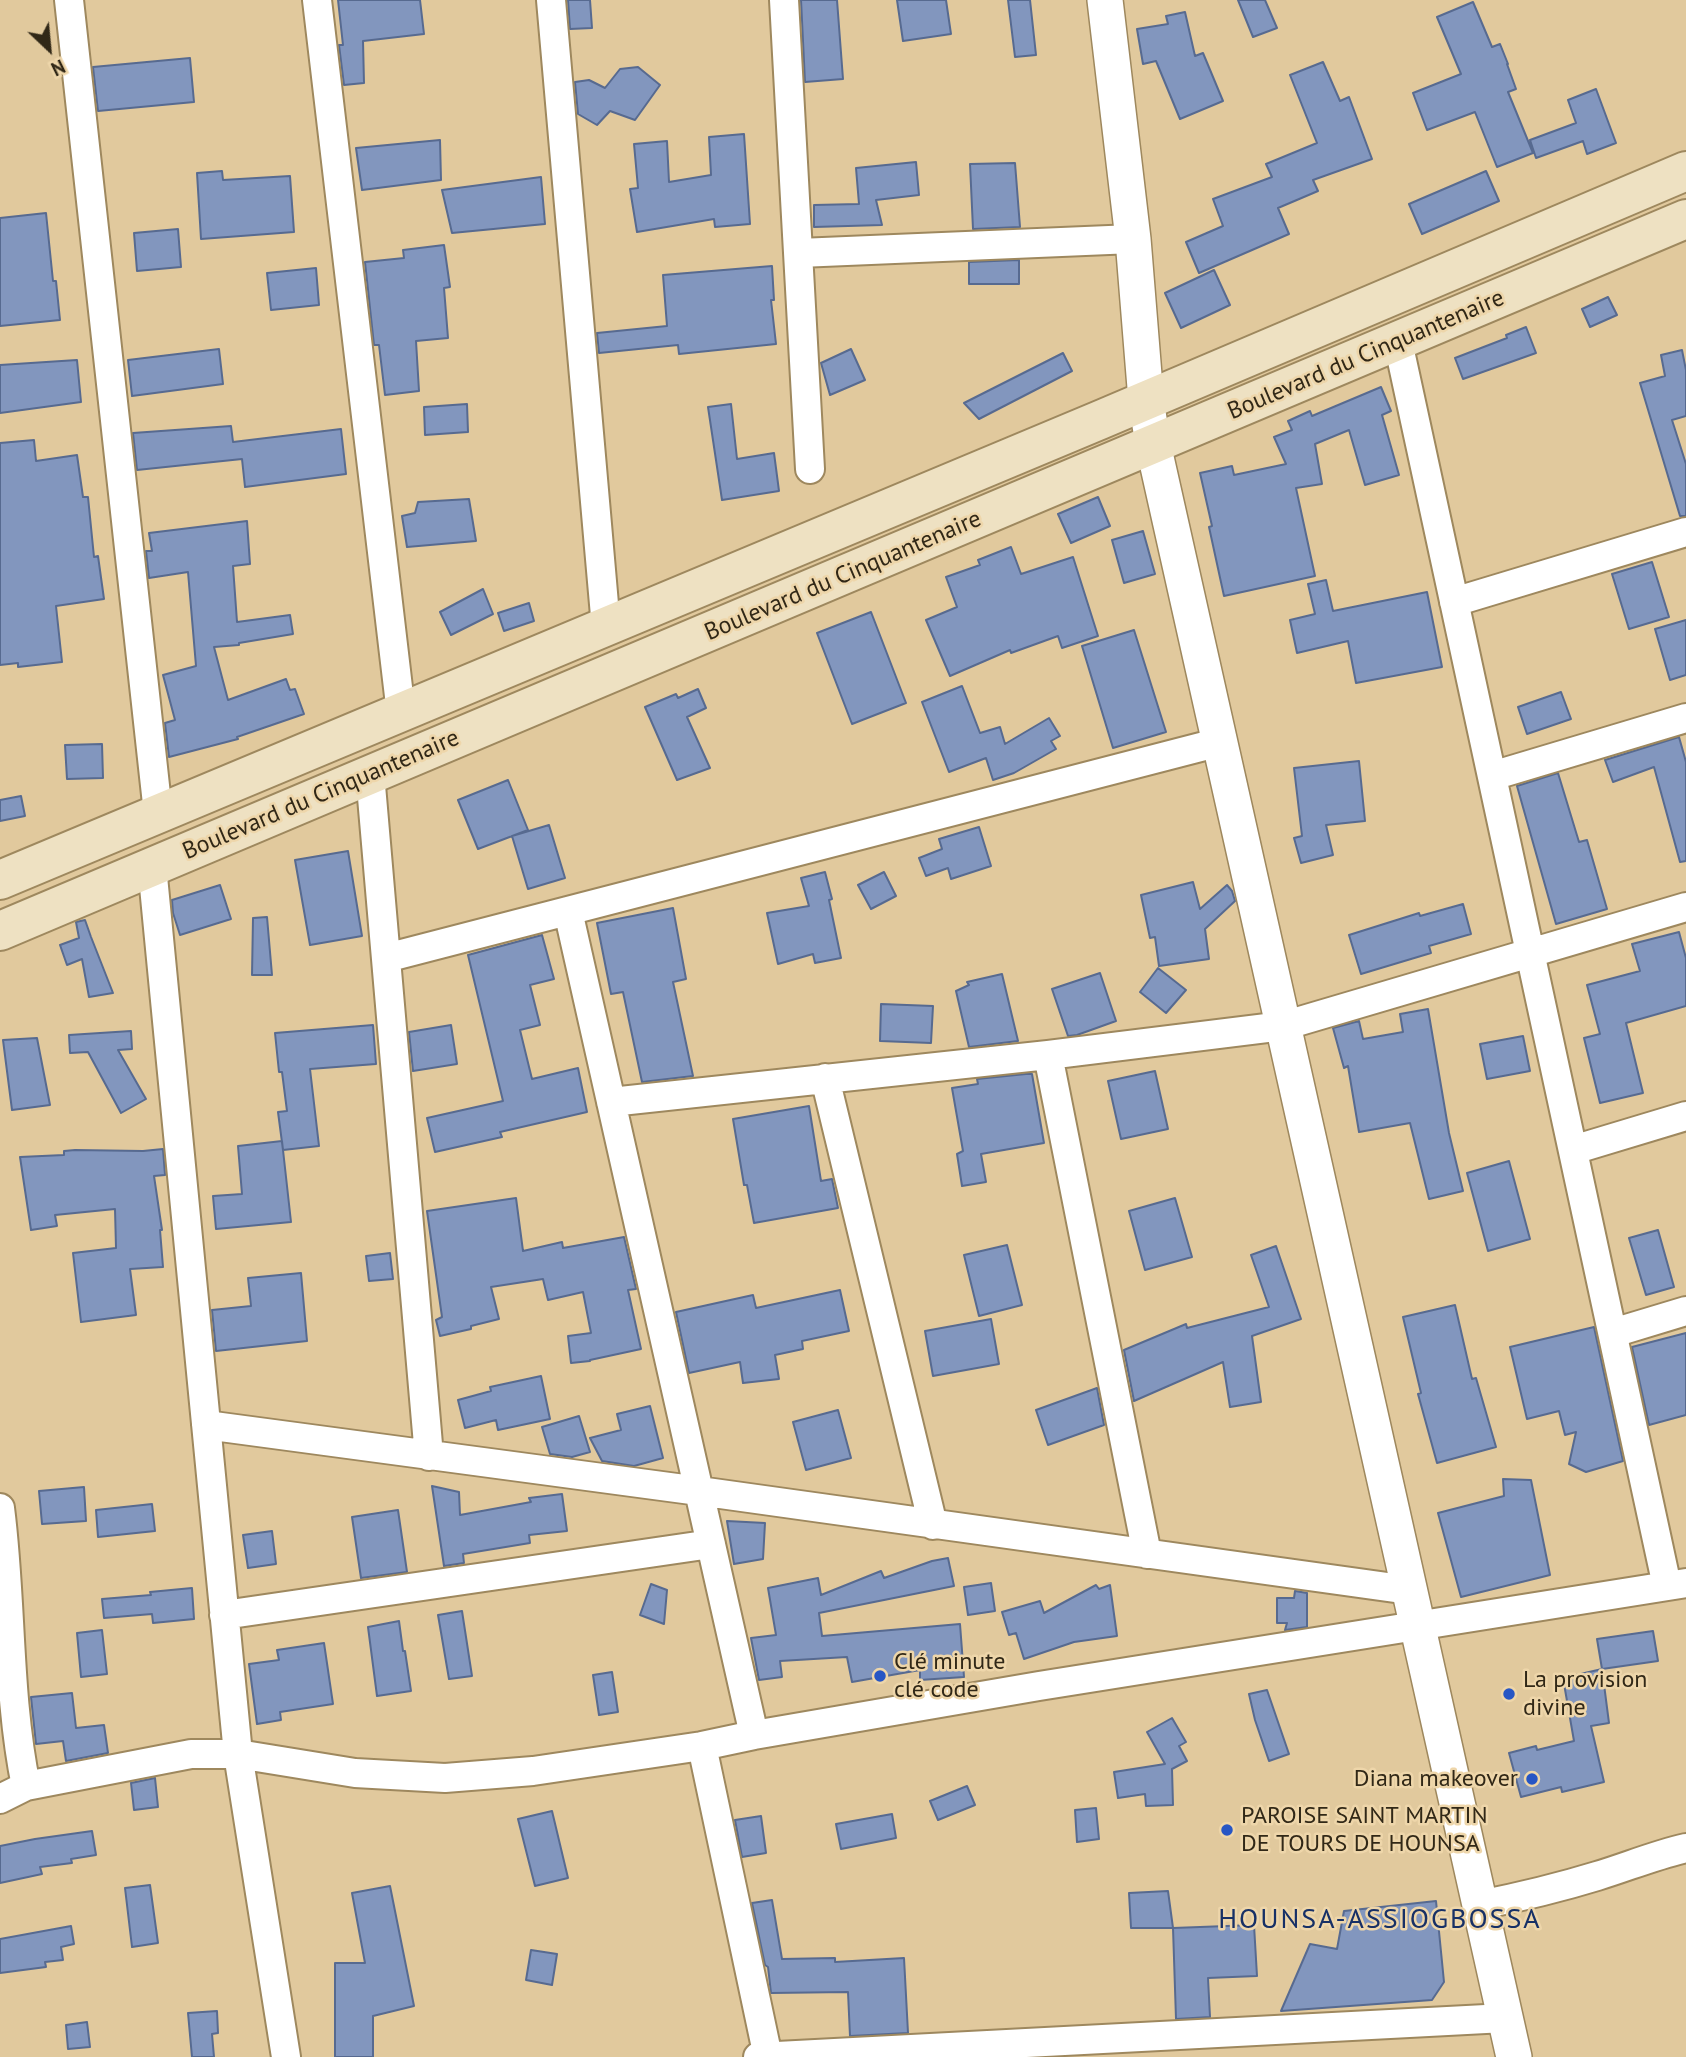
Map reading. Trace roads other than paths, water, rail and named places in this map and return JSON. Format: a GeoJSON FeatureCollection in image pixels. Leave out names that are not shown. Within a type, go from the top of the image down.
{"type":"FeatureCollection","features":[{"type":"Feature","properties":{"kind":"main road","name":"Boulevard du Cinquantenaire"},"geometry":{"type":"LineString","coordinates":[[0,880],[1686,171]]}},
{"type":"Feature","properties":{"kind":"main road","name":"Boulevard du Cinquantenaire"},"geometry":{"type":"LineString","coordinates":[[0,931],[1686,219]]}},
{"type":"Feature","properties":{"kind":"street"},"geometry":{"type":"LineString","coordinates":[[69,0],[158,813]]}},
{"type":"Feature","properties":{"kind":"street"},"geometry":{"type":"LineString","coordinates":[[317,0],[401,713]]}},
{"type":"Feature","properties":{"kind":"street"},"geometry":{"type":"LineString","coordinates":[[551,0],[606,627]]}},
{"type":"Feature","properties":{"kind":"street"},"geometry":{"type":"LineString","coordinates":[[784,0],[810,469]]}},
{"type":"Feature","properties":{"kind":"street"},"geometry":{"type":"LineString","coordinates":[[1109,1],[1146,400],[1153,444],[1514,2057]]}},
{"type":"Feature","properties":{"kind":"street"},"geometry":{"type":"LineString","coordinates":[[799,253],[1133,239]]}},
{"type":"Feature","properties":{"kind":"street"},"geometry":{"type":"LineString","coordinates":[[0,1799],[26,1786],[191,1754],[238,1754],[355,1773],[445,1779],[533,1771],[702,1746],[1039,1686],[1677,1584],[1613,1333],[1398,342]]}},
{"type":"Feature","properties":{"kind":"street"},"geometry":{"type":"LineString","coordinates":[[1454,602],[1686,532]]}},
{"type":"Feature","properties":{"kind":"street"},"geometry":{"type":"LineString","coordinates":[[1492,776],[1686,718]]}},
{"type":"Feature","properties":{"kind":"street"},"geometry":{"type":"LineString","coordinates":[[386,958],[1220,742]]}},
{"type":"Feature","properties":{"kind":"street"},"geometry":{"type":"LineString","coordinates":[[370,774],[429,1456]]}},
{"type":"Feature","properties":{"kind":"street"},"geometry":{"type":"LineString","coordinates":[[152,866],[238,1754],[286,2057]]}},
{"type":"Feature","properties":{"kind":"street"},"geometry":{"type":"LineString","coordinates":[[611,1102],[1048,1055],[1283,1026],[1686,907]]}},
{"type":"Feature","properties":{"kind":"street"},"geometry":{"type":"LineString","coordinates":[[568,911],[754,1735]]}},
{"type":"Feature","properties":{"kind":"street"},"geometry":{"type":"LineString","coordinates":[[1048,1055],[1147,1554]]}},
{"type":"Feature","properties":{"kind":"street"},"geometry":{"type":"LineString","coordinates":[[825,1078],[933,1525]]}},
{"type":"Feature","properties":{"kind":"street"},"geometry":{"type":"LineString","coordinates":[[1573,1150],[1686,1116]]}},
{"type":"Feature","properties":{"kind":"street"},"geometry":{"type":"LineString","coordinates":[[1613,1333],[1686,1311]]}},
{"type":"Feature","properties":{"kind":"street"},"geometry":{"type":"LineString","coordinates":[[206,1425],[1409,1590]]}},
{"type":"Feature","properties":{"kind":"street"},"geometry":{"type":"LineString","coordinates":[[0,1508],[14,1701],[26,1786]]}},
{"type":"Feature","properties":{"kind":"street"},"geometry":{"type":"LineString","coordinates":[[224,1615],[711,1544]]}},
{"type":"Feature","properties":{"kind":"street"},"geometry":{"type":"LineString","coordinates":[[702,1746],[765,2056],[998,2051],[1505,2018]]}},
{"type":"Feature","properties":{"kind":"street"},"geometry":{"type":"LineString","coordinates":[[1480,1905],[1541,1893],[1658,1854],[1686,1848]]}},
{"type":"Feature","properties":{"kind":"place","name":"Clé minute clé code"},"geometry":{"type":"Point","coordinates":[880,1676]}},
{"type":"Feature","properties":{"kind":"place","name":"La provision divine"},"geometry":{"type":"Point","coordinates":[1509,1694]}},
{"type":"Feature","properties":{"kind":"place","name":"Diana makeover"},"geometry":{"type":"Point","coordinates":[1532,1779]}},
{"type":"Feature","properties":{"kind":"place","name":"PAROISE SAINT MARTIN DE TOURS DE HOUNSA"},"geometry":{"type":"Point","coordinates":[1227,1830]}},
{"type":"Feature","properties":{"kind":"district","name":"HOUNSA-ASSIOGBOSSA"},"geometry":{"type":"Point","coordinates":[1380,1920]}}]}
